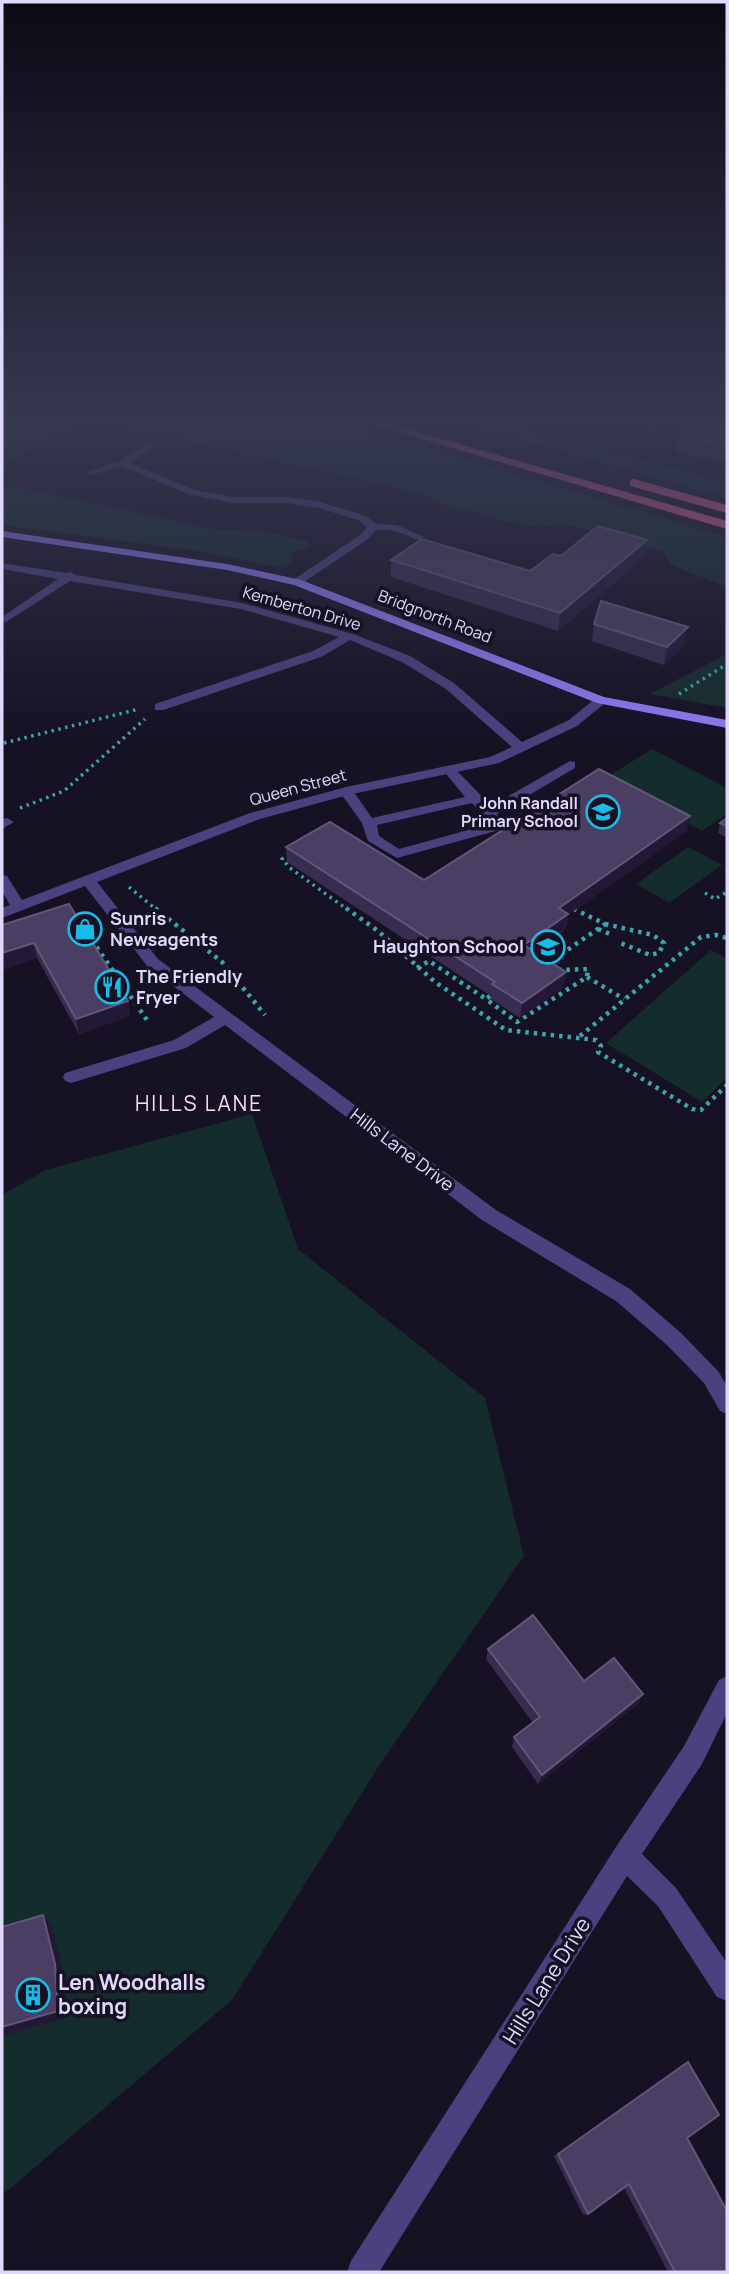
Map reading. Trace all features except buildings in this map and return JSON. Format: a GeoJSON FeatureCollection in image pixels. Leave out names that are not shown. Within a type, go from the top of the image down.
{"type":"FeatureCollection","features":[{"type":"Feature","properties":{"kind":"street"},"geometry":{"type":"LineString","coordinates":[[369,524],[373,527],[393,527],[419,537]]}},
{"type":"Feature","properties":{"kind":"street"},"geometry":{"type":"LineString","coordinates":[[297,582],[364,537],[373,527]]}},
{"type":"Feature","properties":{"kind":"street","name":"Bridgnorth Road"},"geometry":{"type":"LineString","coordinates":[[2,534],[227,567],[297,582],[601,700],[727,724]]}},
{"type":"Feature","properties":{"kind":"street","name":"Kemberton Drive"},"geometry":{"type":"LineString","coordinates":[[2,566],[71,575],[242,606],[349,636],[406,659],[450,686],[521,748]]}},
{"type":"Feature","properties":{"kind":"street"},"geometry":{"type":"LineString","coordinates":[[4,621],[71,575]]}},
{"type":"Feature","properties":{"kind":"street"},"geometry":{"type":"LineString","coordinates":[[159,707],[317,654],[349,636]]}},
{"type":"Feature","properties":{"kind":"street","name":"Queen Street"},"geometry":{"type":"LineString","coordinates":[[2,913],[255,816],[346,791],[494,760],[573,723],[601,700]]}},
{"type":"Feature","properties":{"kind":"street"},"geometry":{"type":"LineString","coordinates":[[492,811],[570,765]]}},
{"type":"Feature","properties":{"kind":"street"},"geometry":{"type":"LineString","coordinates":[[346,791],[369,822],[373,838],[397,854],[498,826],[492,811],[472,799],[450,770]]}},
{"type":"Feature","properties":{"kind":"street"},"geometry":{"type":"LineString","coordinates":[[369,822],[472,799]]}},
{"type":"Feature","properties":{"kind":"street"},"geometry":{"type":"LineString","coordinates":[[2,879],[19,907]]}},
{"type":"Feature","properties":{"kind":"street","name":"Hills Lane Drive"},"geometry":{"type":"LineString","coordinates":[[88,880],[153,963],[489,1215],[623,1295],[674,1339],[710,1377],[727,1405]]}},
{"type":"Feature","properties":{"kind":"street"},"geometry":{"type":"LineString","coordinates":[[71,1077],[180,1044],[226,1017]]}},
{"type":"Feature","properties":{"kind":"street","name":"Hills Lane Drive"},"geometry":{"type":"LineString","coordinates":[[362,2272],[625,1856],[692,1755],[727,1688]]}},
{"type":"Feature","properties":{"kind":"street"},"geometry":{"type":"LineString","coordinates":[[625,1856],[667,1897],[727,1987]]}},
{"type":"Feature","properties":{"kind":"path"},"geometry":{"type":"LineString","coordinates":[[651,711],[727,664]]}},
{"type":"Feature","properties":{"kind":"path"},"geometry":{"type":"LineString","coordinates":[[3,743],[126,711],[159,707]]}},
{"type":"Feature","properties":{"kind":"path"},"geometry":{"type":"LineString","coordinates":[[5,824],[10,811],[64,791],[159,707]]}},
{"type":"Feature","properties":{"kind":"path"},"geometry":{"type":"LineString","coordinates":[[299,849],[282,859],[290,868],[378,931],[417,968],[506,1030],[519,1034],[580,1036],[596,1040],[601,1046],[598,1052],[692,1110],[701,1110],[727,1085]]}},
{"type":"Feature","properties":{"kind":"path"},"geometry":{"type":"LineString","coordinates":[[121,879],[222,962],[273,1025]]}},
{"type":"Feature","properties":{"kind":"path"},"geometry":{"type":"LineString","coordinates":[[705,893],[715,899],[727,892]]}},
{"type":"Feature","properties":{"kind":"path"},"geometry":{"type":"LineString","coordinates":[[573,908],[605,924],[653,935],[664,943],[659,953],[650,955],[618,942]]}},
{"type":"Feature","properties":{"kind":"path"},"geometry":{"type":"LineString","coordinates":[[76,917],[149,1023]]}},
{"type":"Feature","properties":{"kind":"path"},"geometry":{"type":"LineString","coordinates":[[544,966],[605,924]]}},
{"type":"Feature","properties":{"kind":"path"},"geometry":{"type":"LineString","coordinates":[[598,929],[610,934]]}},
{"type":"Feature","properties":{"kind":"path"},"geometry":{"type":"LineString","coordinates":[[580,1036],[701,937],[716,935],[727,938]]}},
{"type":"Feature","properties":{"kind":"path"},"geometry":{"type":"LineString","coordinates":[[417,968],[429,961],[517,1021],[528,1017],[587,977],[588,969],[561,970],[533,964],[486,999]]}},
{"type":"Feature","properties":{"kind":"path"},"geometry":{"type":"LineString","coordinates":[[587,977],[624,999]]}},
{"type":"Feature","properties":{"kind":"green space"},"geometry":{"type":"Polygon","coordinates":[[[190,524],[218,530],[260,531],[310,542],[311,546],[291,553],[293,562],[284,568],[197,551],[2,525],[190,524]]]}},
{"type":"Feature","properties":{"kind":"green space"},"geometry":{"type":"Polygon","coordinates":[[[521,524],[683,524],[727,537],[727,587],[671,565],[662,551],[633,545],[579,527],[521,524]]]}},
{"type":"Feature","properties":{"kind":"green space"},"geometry":{"type":"Polygon","coordinates":[[[727,654],[727,708],[650,694],[727,654]]]}},
{"type":"Feature","properties":{"kind":"green space"},"geometry":{"type":"Polygon","coordinates":[[[652,749],[727,788],[727,814],[702,831],[604,779],[652,749]]]}},
{"type":"Feature","properties":{"kind":"green space"},"geometry":{"type":"Polygon","coordinates":[[[688,847],[722,865],[669,903],[636,884],[688,847]]]}},
{"type":"Feature","properties":{"kind":"green space"},"geometry":{"type":"Polygon","coordinates":[[[711,950],[727,959],[727,1077],[702,1102],[606,1043],[711,950]]]}},
{"type":"Feature","properties":{"kind":"green space"},"geometry":{"type":"Polygon","coordinates":[[[252,1114],[298,1249],[485,1398],[524,1556],[380,1764],[232,2000],[2,2195],[2,1195],[46,1170],[252,1114]]]}},
{"type":"Feature","properties":{"kind":"place","name":"John Randall Primary School"},"geometry":{"type":"Point","coordinates":[603,812]}},
{"type":"Feature","properties":{"kind":"place","name":"Sunris Newsagents"},"geometry":{"type":"Point","coordinates":[85,929]}},
{"type":"Feature","properties":{"kind":"place","name":"Haughton School"},"geometry":{"type":"Point","coordinates":[548,947]}},
{"type":"Feature","properties":{"kind":"place","name":"The Friendly Fryer"},"geometry":{"type":"Point","coordinates":[112,987]}},
{"type":"Feature","properties":{"kind":"place","name":"Len Woodhalls boxing"},"geometry":{"type":"Point","coordinates":[33,1995]}},
{"type":"Feature","properties":{"kind":"district","name":"HILLS LANE"},"geometry":{"type":"Point","coordinates":[199,1104]}}]}
